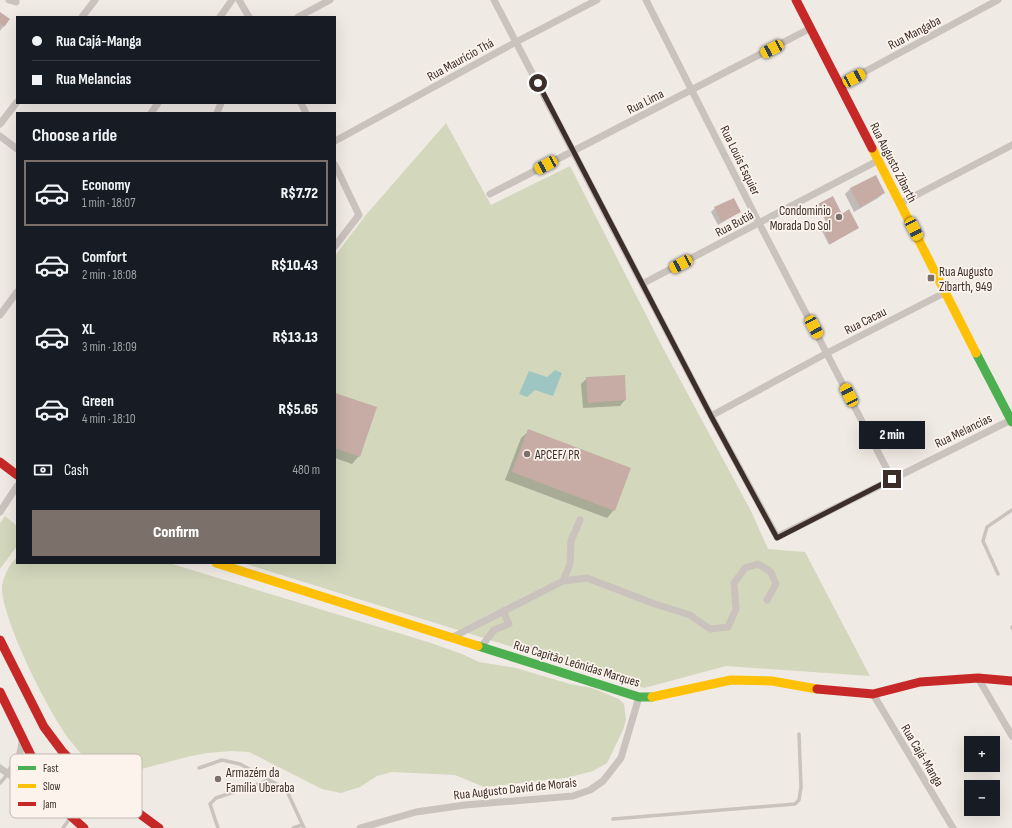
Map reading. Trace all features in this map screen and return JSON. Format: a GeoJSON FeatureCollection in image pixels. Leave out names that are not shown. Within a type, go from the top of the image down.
{"type":"FeatureCollection","features":[{"type":"Feature","properties":{"kind":"main road","name":"Rua Augusto Zibarth"},"geometry":{"type":"LineString","coordinates":[[796,0],[1011,421]]}},
{"type":"Feature","properties":{"kind":"main road"},"geometry":{"type":"LineString","coordinates":[[0,462],[16,474]]}},
{"type":"Feature","properties":{"kind":"main road","name":"Rua Capitão Leônidas Marques"},"geometry":{"type":"LineString","coordinates":[[219,564],[640,697],[658,697],[731,680],[772,681],[816,689],[873,694],[920,682],[978,678],[1012,681]]}},
{"type":"Feature","properties":{"kind":"main road"},"geometry":{"type":"LineString","coordinates":[[1,647],[44,727],[65,754]]}},
{"type":"Feature","properties":{"kind":"main road"},"geometry":{"type":"LineString","coordinates":[[0,692],[30,754]]}},
{"type":"Feature","properties":{"kind":"main road"},"geometry":{"type":"LineString","coordinates":[[142,816],[159,828]]}},
{"type":"Feature","properties":{"kind":"main road"},"geometry":{"type":"LineString","coordinates":[[70,818],[84,828]]}},
{"type":"Feature","properties":{"kind":"street"},"geometry":{"type":"LineString","coordinates":[[83,16],[95,0]]}},
{"type":"Feature","properties":{"kind":"street"},"geometry":{"type":"LineString","coordinates":[[221,16],[232,0]]}},
{"type":"Feature","properties":{"kind":"street"},"geometry":{"type":"LineString","coordinates":[[239,0],[248,16]]}},
{"type":"Feature","properties":{"kind":"street"},"geometry":{"type":"LineString","coordinates":[[300,16],[330,0]]}},
{"type":"Feature","properties":{"kind":"street"},"geometry":{"type":"LineString","coordinates":[[494,0],[711,416]]}},
{"type":"Feature","properties":{"kind":"street","name":"Rua Maurício Thá"},"geometry":{"type":"LineString","coordinates":[[336,140],[588,2],[597,0]]}},
{"type":"Feature","properties":{"kind":"street","name":"Rua Louis Esquier"},"geometry":{"type":"LineString","coordinates":[[646,0],[693,90],[759,223],[892,479]]}},
{"type":"Feature","properties":{"kind":"street","name":"Rua Mangaba"},"geometry":{"type":"LineString","coordinates":[[840,85],[998,0]]}},
{"type":"Feature","properties":{"kind":"street","name":"Rua Lima"},"geometry":{"type":"LineString","coordinates":[[490,194],[811,28]]}},
{"type":"Feature","properties":{"kind":"street"},"geometry":{"type":"LineString","coordinates":[[0,124],[16,103]]}},
{"type":"Feature","properties":{"kind":"street"},"geometry":{"type":"LineString","coordinates":[[0,136],[16,147]]}},
{"type":"Feature","properties":{"kind":"street"},"geometry":{"type":"LineString","coordinates":[[900,203],[1012,145]]}},
{"type":"Feature","properties":{"kind":"street","name":"Rua Butiá"},"geometry":{"type":"LineString","coordinates":[[642,284],[879,160]]}},
{"type":"Feature","properties":{"kind":"street"},"geometry":{"type":"LineString","coordinates":[[336,167],[359,215],[336,245]]}},
{"type":"Feature","properties":{"kind":"street","name":"Rua Cacau"},"geometry":{"type":"LineString","coordinates":[[711,416],[827,352],[946,292]]}},
{"type":"Feature","properties":{"kind":"street"},"geometry":{"type":"LineString","coordinates":[[0,315],[16,293]]}},
{"type":"Feature","properties":{"kind":"street","name":"Rua Melancias"},"geometry":{"type":"LineString","coordinates":[[711,416],[777,538],[892,479],[1011,421]]}},
{"type":"Feature","properties":{"kind":"street"},"geometry":{"type":"LineString","coordinates":[[0,512],[16,488]]}},
{"type":"Feature","properties":{"kind":"street"},"geometry":{"type":"LineString","coordinates":[[563,581],[570,564],[571,541],[580,520]]}},
{"type":"Feature","properties":{"kind":"street"},"geometry":{"type":"LineString","coordinates":[[451,638],[563,581],[587,578],[655,604],[690,615],[710,629],[728,627],[736,609],[734,583],[745,568],[758,564],[771,572],[776,584],[767,600]]}},
{"type":"Feature","properties":{"kind":"street"},"geometry":{"type":"LineString","coordinates":[[481,647],[494,630],[509,624],[503,611]]}},
{"type":"Feature","properties":{"kind":"street"},"geometry":{"type":"LineString","coordinates":[[489,618],[494,630]]}},
{"type":"Feature","properties":{"kind":"street"},"geometry":{"type":"LineString","coordinates":[[978,678],[1012,736]]}},
{"type":"Feature","properties":{"kind":"street","name":"Rua Cajá-Manga"},"geometry":{"type":"LineString","coordinates":[[873,694],[953,828]]}},
{"type":"Feature","properties":{"kind":"street","name":"Rua Augusto David de Morais"},"geometry":{"type":"LineString","coordinates":[[360,828],[416,812],[465,804],[573,796],[590,790],[603,781],[621,758],[640,697]]}},
{"type":"Feature","properties":{"kind":"street"},"geometry":{"type":"LineString","coordinates":[[20,754],[22,748],[22,736]]}},
{"type":"Feature","properties":{"kind":"street"},"geometry":{"type":"LineString","coordinates":[[0,768],[8,774],[10,771]]}},
{"type":"Feature","properties":{"kind":"lane"},"geometry":{"type":"LineString","coordinates":[[998,574],[983,541],[987,527],[1012,510]]}},
{"type":"Feature","properties":{"kind":"lane"},"geometry":{"type":"LineString","coordinates":[[613,819],[795,804],[799,800],[801,787],[799,734]]}},
{"type":"Feature","properties":{"kind":"lane"},"geometry":{"type":"LineString","coordinates":[[199,768],[222,760],[240,764],[286,789],[303,826],[293,828]]}},
{"type":"Feature","properties":{"kind":"lane"},"geometry":{"type":"LineString","coordinates":[[0,783],[8,774]]}},
{"type":"Feature","properties":{"kind":"lane"},"geometry":{"type":"LineString","coordinates":[[218,828],[210,804],[216,798],[270,780]]}},
{"type":"Feature","properties":{"kind":"lane"},"geometry":{"type":"LineString","coordinates":[[63,828],[70,818]]}},
{"type":"Feature","properties":{"kind":"green space","name":"APCEF/ PR"},"geometry":{"type":"Polygon","coordinates":[[[446,123],[491,205],[570,166],[664,350],[751,511],[768,549],[805,552],[870,676],[726,666],[644,688],[246,564],[336,564],[336,255],[365,216],[446,123]]]}},
{"type":"Feature","properties":{"kind":"green space"},"geometry":{"type":"Polygon","coordinates":[[[5,516],[16,525],[16,547],[0,569],[0,523],[5,516]]]}},
{"type":"Feature","properties":{"kind":"green space"},"geometry":{"type":"Polygon","coordinates":[[[16,558],[16,564],[172,564],[431,643],[479,662],[516,668],[570,684],[592,688],[619,699],[624,704],[626,720],[623,730],[607,763],[593,771],[566,778],[484,787],[455,775],[392,772],[377,776],[360,787],[341,793],[322,789],[249,752],[231,751],[207,753],[142,769],[142,754],[81,754],[64,731],[41,692],[19,646],[10,623],[4,604],[2,585],[6,572],[16,558]]]}},
{"type":"Feature","properties":{"kind":"water"},"geometry":{"type":"Polygon","coordinates":[[[555,370],[562,373],[553,396],[535,390],[527,397],[519,394],[529,371],[547,377],[555,370]]]}},
{"type":"Feature","properties":{"kind":"building"},"geometry":{"type":"Polygon","coordinates":[[[0,12],[10,19],[4,27],[0,23],[0,12]]]}},
{"type":"Feature","properties":{"kind":"building"},"geometry":{"type":"Polygon","coordinates":[[[876,175],[885,193],[860,207],[850,188],[876,175]]]}},
{"type":"Feature","properties":{"kind":"building","name":"Condominio Morada Do Sol"},"geometry":{"type":"Polygon","coordinates":[[[833,196],[842,214],[849,209],[859,228],[830,244],[821,225],[828,222],[818,204],[833,196]]]}},
{"type":"Feature","properties":{"kind":"building"},"geometry":{"type":"Polygon","coordinates":[[[734,198],[741,212],[721,222],[714,207],[734,198]]]}},
{"type":"Feature","properties":{"kind":"building"},"geometry":{"type":"Polygon","coordinates":[[[625,375],[626,400],[588,403],[586,377],[625,375]]]}},
{"type":"Feature","properties":{"kind":"building"},"geometry":{"type":"Polygon","coordinates":[[[336,393],[377,407],[360,457],[336,448],[336,393]]]}},
{"type":"Feature","properties":{"kind":"building"},"geometry":{"type":"Polygon","coordinates":[[[528,429],[631,468],[615,511],[512,472],[528,429]]]}},
{"type":"Feature","properties":{"kind":"traffic: fast"},"geometry":{"type":"LineString","coordinates":[[976,353],[1012,422]]}},
{"type":"Feature","properties":{"kind":"traffic: fast"},"geometry":{"type":"LineString","coordinates":[[478,646],[639,697],[652,697]]}},
{"type":"Feature","properties":{"kind":"traffic: slow"},"geometry":{"type":"LineString","coordinates":[[872,148],[976,353]]}},
{"type":"Feature","properties":{"kind":"traffic: slow"},"geometry":{"type":"LineString","coordinates":[[219,564],[478,646]]}},
{"type":"Feature","properties":{"kind":"traffic: slow"},"geometry":{"type":"LineString","coordinates":[[652,697],[731,680],[772,681],[817,689]]}},
{"type":"Feature","properties":{"kind":"traffic: jam"},"geometry":{"type":"LineString","coordinates":[[796,0],[872,148]]}},
{"type":"Feature","properties":{"kind":"traffic: jam"},"geometry":{"type":"LineString","coordinates":[[0,462],[16,474]]}},
{"type":"Feature","properties":{"kind":"traffic: jam"},"geometry":{"type":"LineString","coordinates":[[0,640],[44,727],[65,754]]}},
{"type":"Feature","properties":{"kind":"traffic: jam"},"geometry":{"type":"LineString","coordinates":[[817,689],[873,694],[920,682],[978,678],[1012,681]]}},
{"type":"Feature","properties":{"kind":"traffic: jam"},"geometry":{"type":"LineString","coordinates":[[0,692],[30,754]]}},
{"type":"Feature","properties":{"kind":"traffic: jam"},"geometry":{"type":"LineString","coordinates":[[142,815],[159,828]]}},
{"type":"Feature","properties":{"kind":"traffic: jam"},"geometry":{"type":"LineString","coordinates":[[73,818],[84,828]]}},
{"type":"Feature","properties":{"kind":"place","name":"Condominio Morada Do Sol"},"geometry":{"type":"Point","coordinates":[839,217]}},
{"type":"Feature","properties":{"kind":"place","name":"Rua Augusto Zibarth, 949"},"geometry":{"type":"Point","coordinates":[931,278]}},
{"type":"Feature","properties":{"kind":"place","name":"APCEF/ PR"},"geometry":{"type":"Point","coordinates":[527,454]}},
{"type":"Feature","properties":{"kind":"place","name":"Armazém da Família Uberaba"},"geometry":{"type":"Point","coordinates":[218,779]}},
{"type":"Feature","properties":{"kind":"route"},"geometry":{"type":"LineString","coordinates":[[538,83],[711,416],[777,538],[892,479]]}}]}
